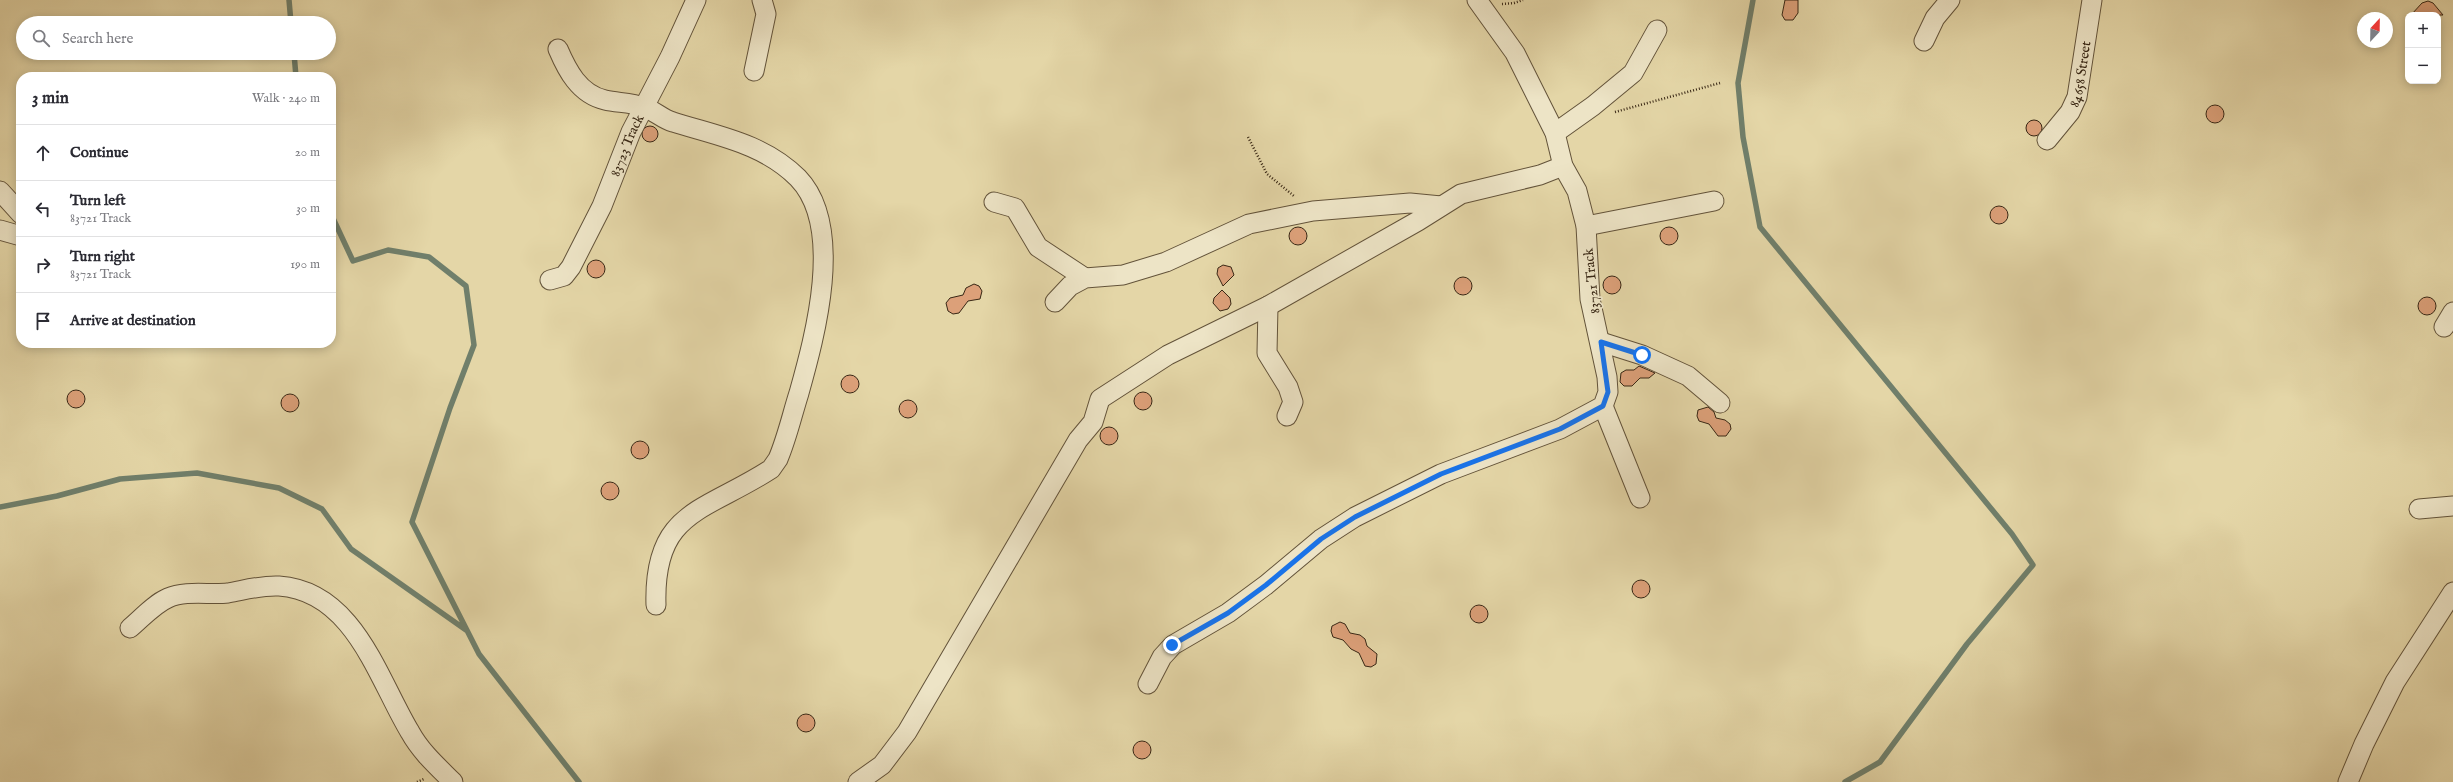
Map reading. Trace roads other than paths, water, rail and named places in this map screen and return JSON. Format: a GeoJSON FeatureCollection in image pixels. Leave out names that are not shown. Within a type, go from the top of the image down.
{"type":"FeatureCollection","features":[{"type":"Feature","properties":{"kind":"street","name":"83723 Track"},"geometry":{"type":"LineString","coordinates":[[550,280],[564,276],[571,267],[602,206],[618,162],[643,106],[670,57],[696,0]]}},
{"type":"Feature","properties":{"kind":"street"},"geometry":{"type":"LineString","coordinates":[[754,71],[766,14],[762,0]]}},
{"type":"Feature","properties":{"kind":"street","name":"83721 Track"},"geometry":{"type":"LineString","coordinates":[[1477,0],[1515,53],[1555,133],[1563,166],[1577,191],[1586,226],[1590,300],[1601,342],[1608,392],[1603,406]]}},
{"type":"Feature","properties":{"kind":"street"},"geometry":{"type":"LineString","coordinates":[[1924,41],[1935,18],[1950,0]]}},
{"type":"Feature","properties":{"kind":"street","name":"84658 Street"},"geometry":{"type":"LineString","coordinates":[[2047,140],[2070,112],[2077,97],[2092,0]]}},
{"type":"Feature","properties":{"kind":"street"},"geometry":{"type":"LineString","coordinates":[[1555,133],[1593,106],[1633,73],[1657,30]]}},
{"type":"Feature","properties":{"kind":"street"},"geometry":{"type":"LineString","coordinates":[[558,49],[574,80],[596,97],[643,106],[671,122],[720,134],[751,147],[777,161],[799,179],[809,196],[820,221],[824,256],[823,288],[805,372],[778,460],[771,469],[693,513],[675,528],[666,540],[660,555],[655,581],[656,605]]}},
{"type":"Feature","properties":{"kind":"street"},"geometry":{"type":"LineString","coordinates":[[858,782],[882,765],[907,732],[1078,440],[1093,422],[1100,400],[1168,355],[1268,306],[1461,194],[1540,175],[1563,166]]}},
{"type":"Feature","properties":{"kind":"street"},"geometry":{"type":"LineString","coordinates":[[0,191],[16,209]]}},
{"type":"Feature","properties":{"kind":"street"},"geometry":{"type":"LineString","coordinates":[[1586,226],[1714,201]]}},
{"type":"Feature","properties":{"kind":"street"},"geometry":{"type":"LineString","coordinates":[[994,202],[1015,208],[1038,247],[1085,278]]}},
{"type":"Feature","properties":{"kind":"street"},"geometry":{"type":"LineString","coordinates":[[1055,302],[1070,286],[1085,278],[1123,275],[1166,262],[1249,224],[1306,212],[1410,203],[1441,206]]}},
{"type":"Feature","properties":{"kind":"street"},"geometry":{"type":"LineString","coordinates":[[0,230],[16,235]]}},
{"type":"Feature","properties":{"kind":"street"},"geometry":{"type":"LineString","coordinates":[[1268,306],[1266,353],[1288,387],[1293,402],[1287,416]]}},
{"type":"Feature","properties":{"kind":"street"},"geometry":{"type":"LineString","coordinates":[[1601,342],[1642,355],[1688,376],[1720,403]]}},
{"type":"Feature","properties":{"kind":"street"},"geometry":{"type":"LineString","coordinates":[[1148,684],[1162,656],[1172,645],[1228,613],[1266,585],[1321,539],[1355,517],[1441,474],[1560,429],[1603,406],[1640,498]]}},
{"type":"Feature","properties":{"kind":"street"},"geometry":{"type":"LineString","coordinates":[[2419,509],[2453,506]]}},
{"type":"Feature","properties":{"kind":"street"},"geometry":{"type":"LineString","coordinates":[[130,628],[164,600],[179,595],[227,593],[279,586],[310,593],[323,600],[335,611],[366,647],[409,732],[420,749],[453,782]]}},
{"type":"Feature","properties":{"kind":"street"},"geometry":{"type":"LineString","coordinates":[[2348,782],[2364,744],[2395,682],[2453,592]]}},
{"type":"Feature","properties":{"kind":"waterway"},"geometry":{"type":"LineString","coordinates":[[289,0],[290,16]]}},
{"type":"Feature","properties":{"kind":"waterway"},"geometry":{"type":"LineString","coordinates":[[1753,0],[1738,83],[1743,137],[1760,227],[2012,534],[2033,565],[1967,644],[1880,762],[1845,782]]}},
{"type":"Feature","properties":{"kind":"waterway"},"geometry":{"type":"LineString","coordinates":[[295,60],[296,72]]}},
{"type":"Feature","properties":{"kind":"waterway"},"geometry":{"type":"LineString","coordinates":[[336,225],[353,261],[388,250],[429,257],[466,286],[474,345],[450,408],[412,522],[479,654],[579,782]]}},
{"type":"Feature","properties":{"kind":"waterway"},"geometry":{"type":"LineString","coordinates":[[0,507],[57,496],[120,479],[197,473],[279,488],[322,509],[351,549],[466,630]]}}]}
